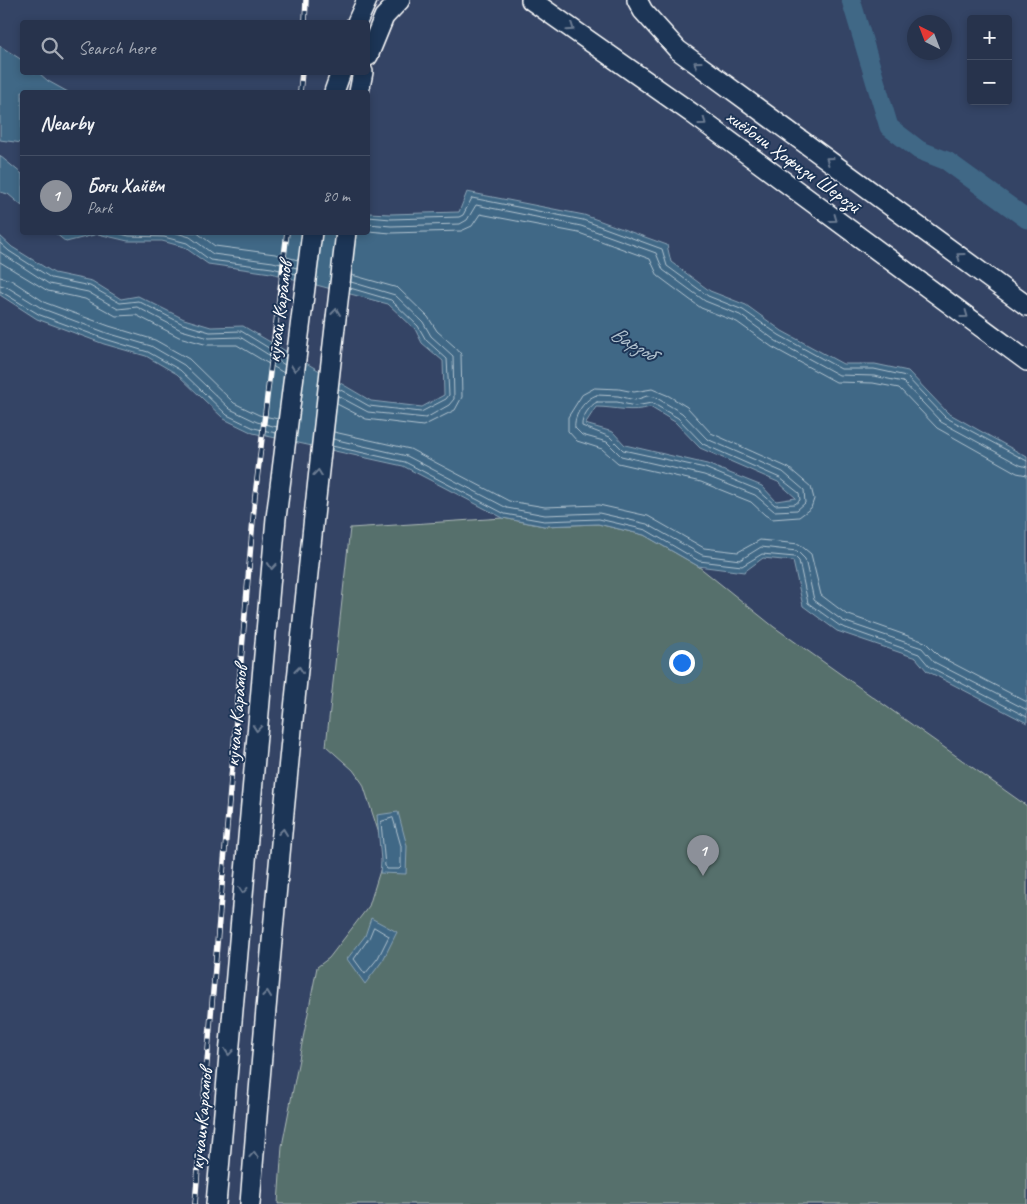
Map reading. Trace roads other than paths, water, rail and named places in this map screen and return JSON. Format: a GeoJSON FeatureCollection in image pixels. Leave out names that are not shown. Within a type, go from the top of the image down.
{"type":"FeatureCollection","features":[{"type":"Feature","properties":{"kind":"main road"},"geometry":{"type":"LineString","coordinates":[[358,20],[367,0]]}},
{"type":"Feature","properties":{"kind":"main road"},"geometry":{"type":"LineString","coordinates":[[370,51],[384,17],[400,0]]}},
{"type":"Feature","properties":{"kind":"main road","name":"хиёбони Ҳофизи Шерозӣ"},"geometry":{"type":"LineString","coordinates":[[531,0],[693,114],[1027,361]]}},
{"type":"Feature","properties":{"kind":"main road","name":"хиёбони Ҳофизи Шерозӣ"},"geometry":{"type":"LineString","coordinates":[[637,0],[643,12],[678,50],[1027,306]]}},
{"type":"Feature","properties":{"kind":"main road"},"geometry":{"type":"LineString","coordinates":[[335,90],[339,75]]}},
{"type":"Feature","properties":{"kind":"main road"},"geometry":{"type":"LineString","coordinates":[[359,90],[362,75]]}},
{"type":"Feature","properties":{"kind":"main road","name":"кӯчаи Карамов"},"geometry":{"type":"LineString","coordinates":[[216,1204],[276,518],[312,235]]}},
{"type":"Feature","properties":{"kind":"main road"},"geometry":{"type":"LineString","coordinates":[[250,1204],[258,1092],[312,522],[346,235]]}},
{"type":"Feature","properties":{"kind":"water"},"geometry":{"type":"Polygon","coordinates":[[[0,46],[20,59],[20,75],[41,75],[64,90],[20,90],[20,143],[0,140],[0,46]]]}},
{"type":"Feature","properties":{"kind":"water"},"geometry":{"type":"Polygon","coordinates":[[[0,156],[20,172],[20,204],[8,194],[0,192],[0,156]]]}},
{"type":"Feature","properties":{"kind":"water","name":"Варзоб"},"geometry":{"type":"Polygon","coordinates":[[[467,192],[584,215],[667,245],[671,262],[710,291],[746,305],[782,331],[843,364],[875,364],[908,371],[948,413],[1027,457],[1027,723],[927,671],[916,658],[837,631],[803,606],[793,561],[763,558],[744,572],[698,566],[644,535],[598,524],[544,526],[503,518],[403,466],[253,433],[224,419],[177,374],[146,356],[104,344],[37,319],[0,295],[0,236],[12,247],[54,273],[92,281],[121,299],[138,296],[184,319],[211,327],[243,326],[371,401],[422,407],[444,395],[443,361],[422,343],[415,329],[388,304],[271,273],[208,264],[184,247],[162,241],[128,241],[102,235],[370,235],[370,213],[459,212],[467,192]],[[596,407],[585,424],[613,432],[625,445],[707,464],[762,486],[776,501],[796,498],[778,482],[700,448],[675,422],[650,407],[630,410],[596,407]]]}},
{"type":"Feature","properties":{"kind":"water"},"geometry":{"type":"Polygon","coordinates":[[[57,235],[94,235],[66,242],[57,235]]]}},
{"type":"Feature","properties":{"kind":"water"},"geometry":{"type":"Polygon","coordinates":[[[398,812],[407,846],[406,874],[380,873],[381,861],[377,815],[398,812]]]}},
{"type":"Feature","properties":{"kind":"water"},"geometry":{"type":"Polygon","coordinates":[[[371,918],[397,932],[383,960],[365,984],[347,959],[365,936],[371,918]]]}},
{"type":"Feature","properties":{"kind":"waterway"},"geometry":{"type":"LineString","coordinates":[[851,0],[889,127],[919,150],[947,161],[1027,219]]}},
{"type":"Feature","properties":{"kind":"railway"},"geometry":{"type":"LineString","coordinates":[[305,20],[306,0]]}},
{"type":"Feature","properties":{"kind":"railway"},"geometry":{"type":"LineString","coordinates":[[300,90],[302,75]]}},
{"type":"Feature","properties":{"kind":"railway"},"geometry":{"type":"LineString","coordinates":[[195,1204],[255,496],[287,235]]}},
{"type":"Feature","properties":{"kind":"place","name":"Боғи Хайём"},"geometry":{"type":"Point","coordinates":[703,876]}}]}
